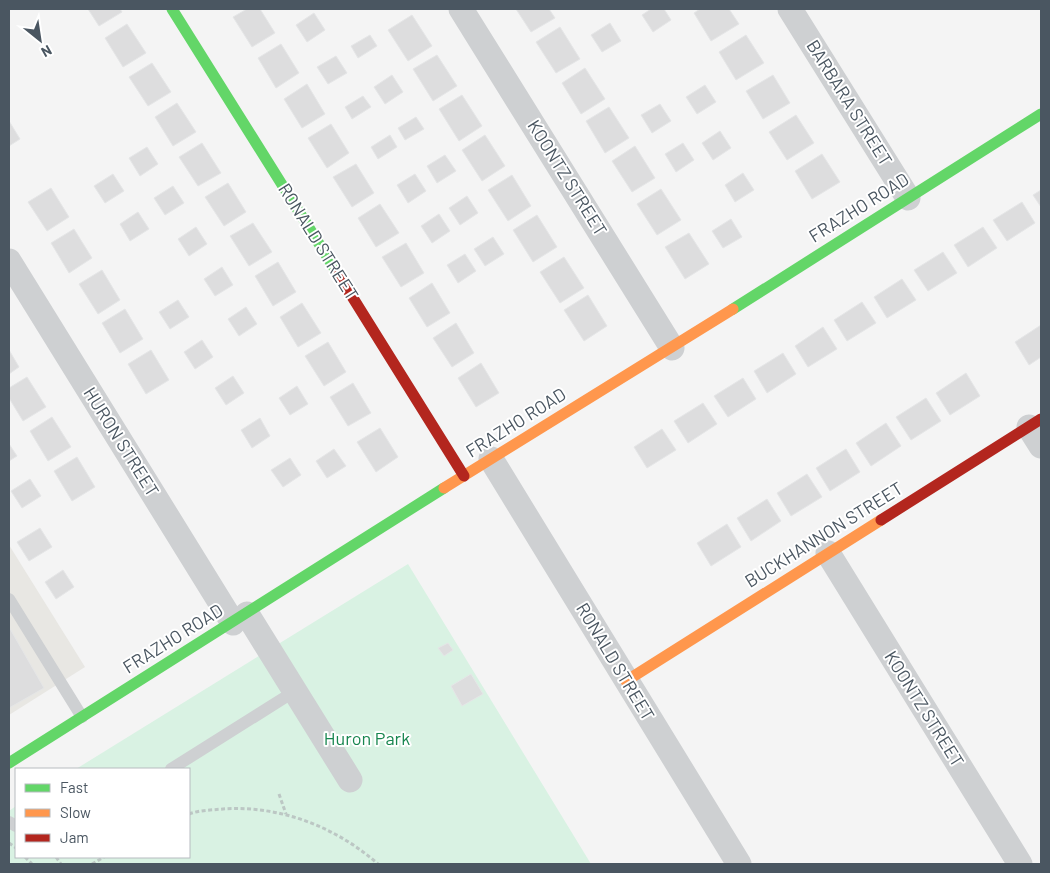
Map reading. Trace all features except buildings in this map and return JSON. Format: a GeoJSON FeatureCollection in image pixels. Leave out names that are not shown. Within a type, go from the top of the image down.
{"type":"FeatureCollection","features":[{"type":"Feature","properties":{"kind":"street","name":"RONALD STREET"},"geometry":{"type":"LineString","coordinates":[[172,9],[464,476]]}},
{"type":"Feature","properties":{"kind":"street","name":"KOONTZ STREET"},"geometry":{"type":"LineString","coordinates":[[462,9],[672,348]]}},
{"type":"Feature","properties":{"kind":"street","name":"BARBARA STREET"},"geometry":{"type":"LineString","coordinates":[[790,9],[908,198]]}},
{"type":"Feature","properties":{"kind":"street","name":"FRAZHO ROAD"},"geometry":{"type":"LineString","coordinates":[[9,763],[464,476],[672,348],[1041,114]]}},
{"type":"Feature","properties":{"kind":"street","name":"HURON STREET"},"geometry":{"type":"LineString","coordinates":[[9,261],[240,618],[295,690],[350,780]]}},
{"type":"Feature","properties":{"kind":"street","name":"BUCKHANNON STREET"},"geometry":{"type":"LineString","coordinates":[[626,681],[828,553],[1037,431]]}},
{"type":"Feature","properties":{"kind":"street","name":"RONALD STREET"},"geometry":{"type":"LineString","coordinates":[[492,459],[739,864]]}},
{"type":"Feature","properties":{"kind":"street","name":"KOONTZ STREET"},"geometry":{"type":"LineString","coordinates":[[828,553],[1020,864]]}},
{"type":"Feature","properties":{"kind":"lane"},"geometry":{"type":"LineString","coordinates":[[9,599],[82,717]]}},
{"type":"Feature","properties":{"kind":"lane"},"geometry":{"type":"LineString","coordinates":[[173,768],[295,690]]}},
{"type":"Feature","properties":{"kind":"path"},"geometry":{"type":"LineString","coordinates":[[279,794],[286,814]]}},
{"type":"Feature","properties":{"kind":"path"},"geometry":{"type":"LineString","coordinates":[[190,814],[238,808],[286,814],[326,829],[366,854],[378,864]]}},
{"type":"Feature","properties":{"kind":"shaded area"},"geometry":{"type":"Polygon","coordinates":[[[9,545],[85,667],[9,715],[9,545]]]}},
{"type":"Feature","properties":{"kind":"green space","name":"Huron Park"},"geometry":{"type":"Polygon","coordinates":[[[408,564],[591,864],[9,864],[9,811],[15,807],[15,858],[190,858],[190,768],[78,768],[408,564]]]}},
{"type":"Feature","properties":{"kind":"traffic: fast"},"geometry":{"type":"LineString","coordinates":[[172,9],[338,274]]}},
{"type":"Feature","properties":{"kind":"traffic: fast"},"geometry":{"type":"LineString","coordinates":[[733,309],[1041,114]]}},
{"type":"Feature","properties":{"kind":"traffic: fast"},"geometry":{"type":"LineString","coordinates":[[9,763],[444,488]]}},
{"type":"Feature","properties":{"kind":"traffic: slow"},"geometry":{"type":"LineString","coordinates":[[444,488],[733,309]]}},
{"type":"Feature","properties":{"kind":"traffic: slow"},"geometry":{"type":"LineString","coordinates":[[626,681],[881,520]]}},
{"type":"Feature","properties":{"kind":"traffic: jam"},"geometry":{"type":"LineString","coordinates":[[338,274],[464,476]]}},
{"type":"Feature","properties":{"kind":"traffic: jam"},"geometry":{"type":"LineString","coordinates":[[881,520],[1041,419]]}}]}
